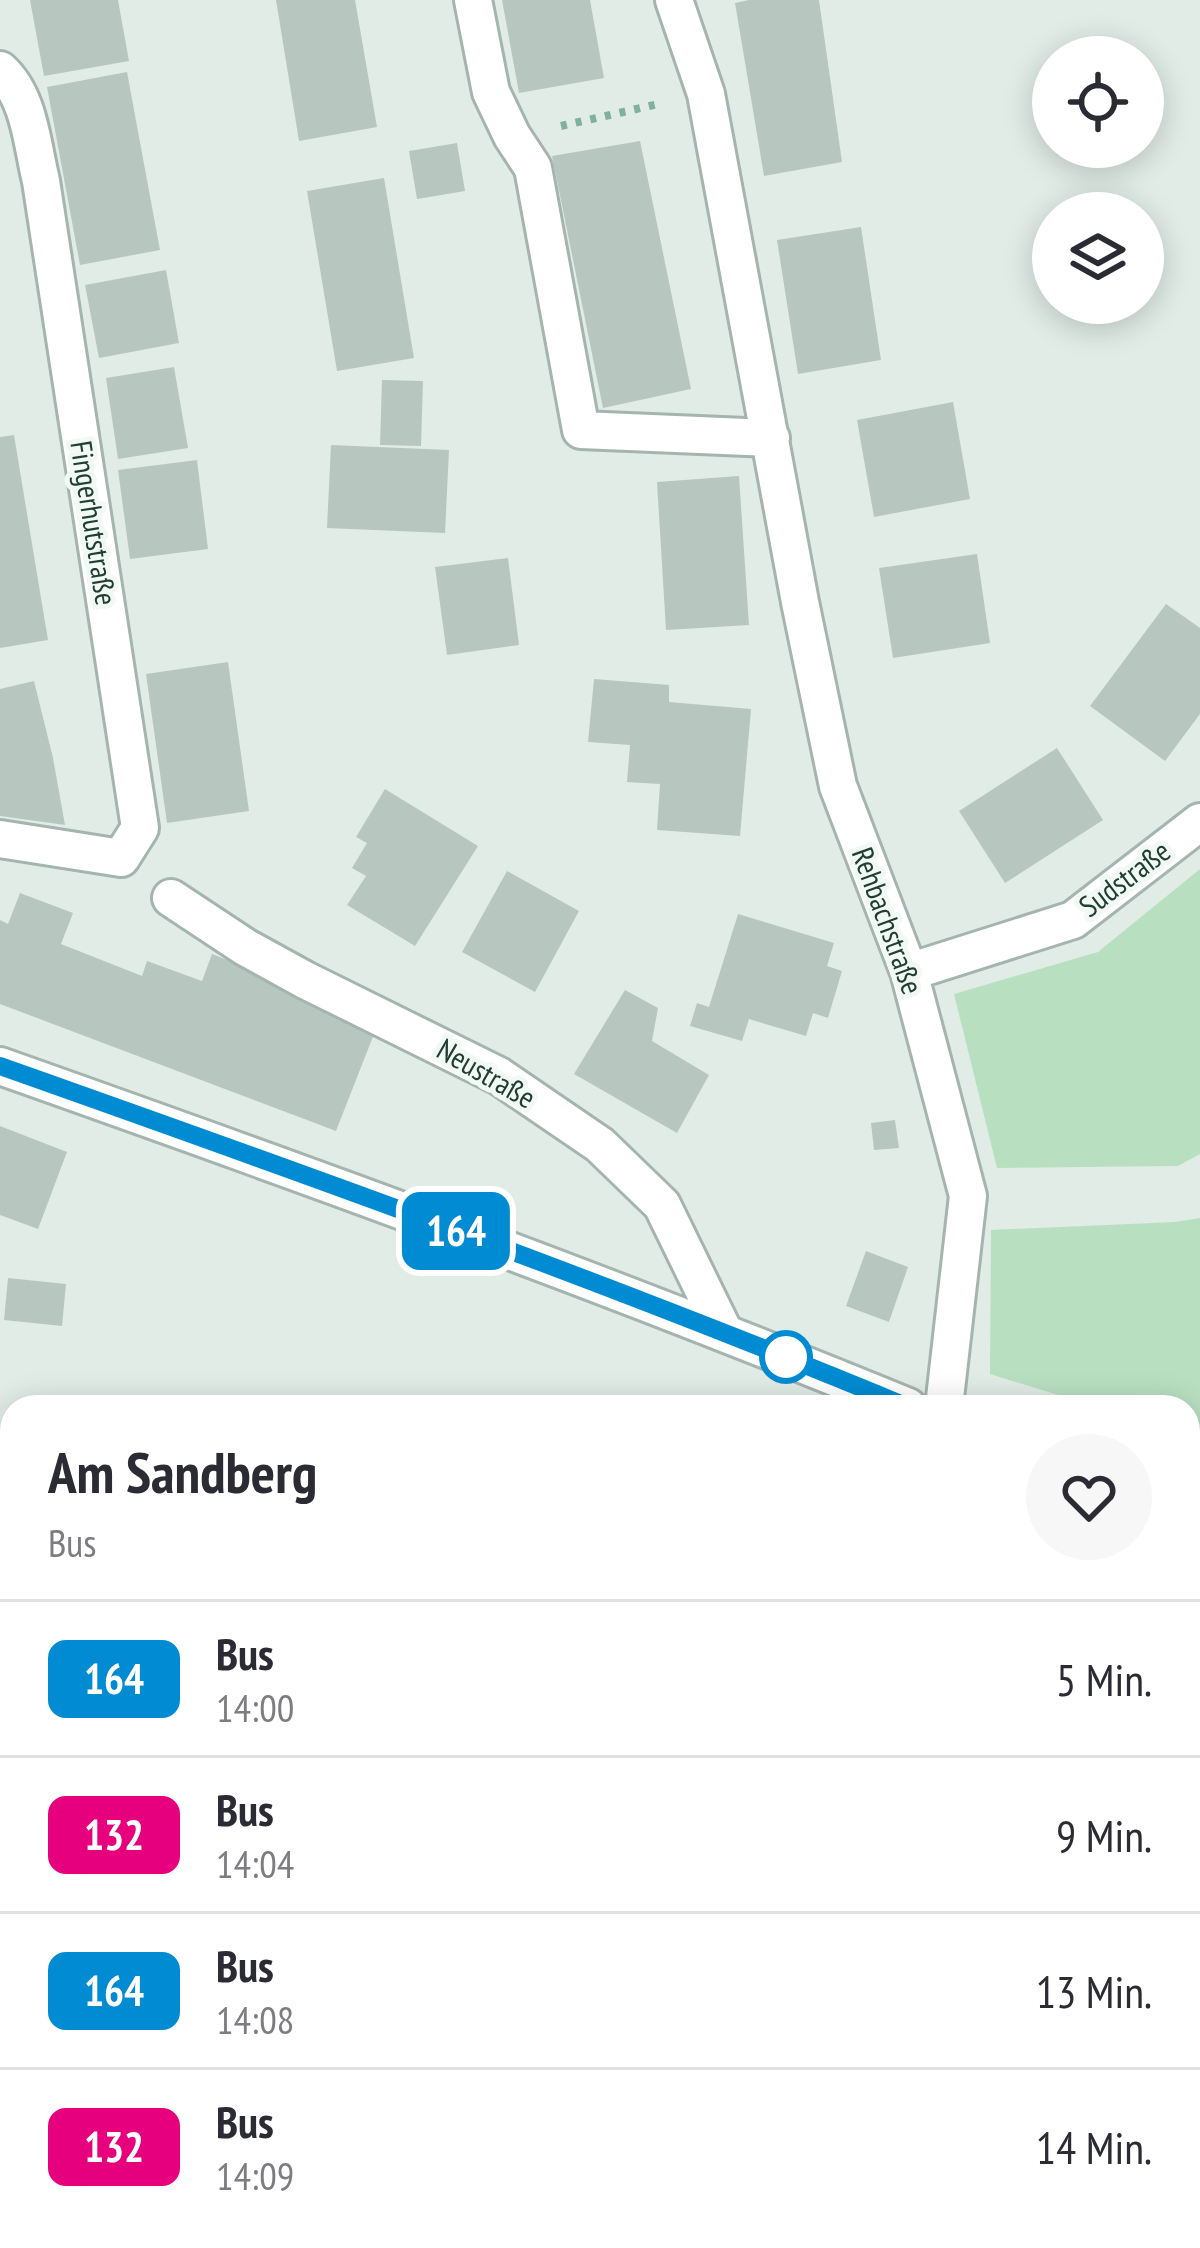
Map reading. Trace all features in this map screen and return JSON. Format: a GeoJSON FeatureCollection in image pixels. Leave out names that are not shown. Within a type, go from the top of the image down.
{"type":"FeatureCollection","features":[{"type":"Feature","properties":{"kind":"street"},"geometry":{"type":"LineString","coordinates":[[473,0],[491,92],[532,168],[581,430],[771,438]]}},
{"type":"Feature","properties":{"kind":"street","name":"Rehbachstraße"},"geometry":{"type":"LineString","coordinates":[[674,0],[706,94],[838,786],[909,972],[968,1196],[945,1395]]}},
{"type":"Feature","properties":{"kind":"street","name":"Fingerhutstraße"},"geometry":{"type":"LineString","coordinates":[[0,70],[22,102],[41,182],[140,828],[121,858],[0,839]]}},
{"type":"Feature","properties":{"kind":"street","name":"Sudstraße"},"geometry":{"type":"LineString","coordinates":[[909,972],[1072,920],[1200,823]]}},
{"type":"Feature","properties":{"kind":"street","name":"Neustraße"},"geometry":{"type":"LineString","coordinates":[[171,898],[305,980],[499,1076],[600,1145],[662,1205],[724,1332]]}},
{"type":"Feature","properties":{"kind":"street"},"geometry":{"type":"LineString","coordinates":[[0,1066],[342,1187],[879,1395]]}},
{"type":"Feature","properties":{"kind":"path"},"geometry":{"type":"LineString","coordinates":[[512,136],[706,94]]}},
{"type":"Feature","properties":{"kind":"green space"},"geometry":{"type":"Polygon","coordinates":[[[1200,869],[1200,1154],[1178,1166],[997,1168],[954,994],[1098,952],[1200,869]]]}},
{"type":"Feature","properties":{"kind":"green space"},"geometry":{"type":"Polygon","coordinates":[[[1200,1218],[1200,1395],[1058,1395],[990,1374],[991,1230],[1200,1218]]]}},
{"type":"Feature","properties":{"kind":"building"},"geometry":{"type":"Polygon","coordinates":[[[30,0],[118,0],[129,61],[44,76],[30,0]]]}},
{"type":"Feature","properties":{"kind":"building"},"geometry":{"type":"Polygon","coordinates":[[[276,0],[355,0],[377,127],[299,141],[276,0]]]}},
{"type":"Feature","properties":{"kind":"building"},"geometry":{"type":"Polygon","coordinates":[[[502,0],[590,0],[604,78],[519,93],[502,0]]]}},
{"type":"Feature","properties":{"kind":"building"},"geometry":{"type":"Polygon","coordinates":[[[819,0],[842,162],[764,176],[735,3],[819,0]]]}},
{"type":"Feature","properties":{"kind":"building"},"geometry":{"type":"Polygon","coordinates":[[[127,72],[160,250],[80,265],[47,87],[127,72]]]}},
{"type":"Feature","properties":{"kind":"building"},"geometry":{"type":"Polygon","coordinates":[[[640,141],[691,389],[603,408],[552,156],[640,141]]]}},
{"type":"Feature","properties":{"kind":"building"},"geometry":{"type":"Polygon","coordinates":[[[457,143],[465,191],[417,199],[409,151],[457,143]]]}},
{"type":"Feature","properties":{"kind":"building"},"geometry":{"type":"Polygon","coordinates":[[[384,178],[414,358],[337,371],[307,191],[384,178]]]}},
{"type":"Feature","properties":{"kind":"building"},"geometry":{"type":"Polygon","coordinates":[[[861,227],[881,360],[798,374],[777,240],[861,227]]]}},
{"type":"Feature","properties":{"kind":"building"},"geometry":{"type":"Polygon","coordinates":[[[166,270],[179,343],[99,358],[85,285],[166,270]]]}},
{"type":"Feature","properties":{"kind":"building"},"geometry":{"type":"Polygon","coordinates":[[[174,367],[188,448],[118,459],[106,378],[174,367]]]}},
{"type":"Feature","properties":{"kind":"building"},"geometry":{"type":"Polygon","coordinates":[[[382,380],[423,381],[421,446],[380,445],[382,380]]]}},
{"type":"Feature","properties":{"kind":"building"},"geometry":{"type":"Polygon","coordinates":[[[953,402],[970,499],[874,517],[857,420],[953,402]]]}},
{"type":"Feature","properties":{"kind":"building"},"geometry":{"type":"Polygon","coordinates":[[[14,435],[48,640],[0,648],[0,437],[14,435]]]}},
{"type":"Feature","properties":{"kind":"building"},"geometry":{"type":"Polygon","coordinates":[[[331,445],[449,450],[445,533],[327,528],[331,445]]]}},
{"type":"Feature","properties":{"kind":"building"},"geometry":{"type":"Polygon","coordinates":[[[197,460],[208,549],[130,559],[118,470],[197,460]]]}},
{"type":"Feature","properties":{"kind":"building"},"geometry":{"type":"Polygon","coordinates":[[[739,476],[749,625],[666,630],[657,482],[739,476]]]}},
{"type":"Feature","properties":{"kind":"building"},"geometry":{"type":"Polygon","coordinates":[[[977,554],[990,643],[893,658],[879,568],[977,554]]]}},
{"type":"Feature","properties":{"kind":"building"},"geometry":{"type":"Polygon","coordinates":[[[508,558],[519,645],[447,655],[435,567],[508,558]]]}},
{"type":"Feature","properties":{"kind":"building"},"geometry":{"type":"Polygon","coordinates":[[[1166,604],[1200,628],[1200,714],[1165,761],[1090,706],[1166,604]]]}},
{"type":"Feature","properties":{"kind":"building"},"geometry":{"type":"Polygon","coordinates":[[[228,662],[249,811],[167,823],[146,674],[228,662]]]}},
{"type":"Feature","properties":{"kind":"building"},"geometry":{"type":"Polygon","coordinates":[[[594,679],[669,685],[669,702],[751,709],[740,836],[657,830],[660,784],[627,782],[630,745],[588,742],[594,679]]]}},
{"type":"Feature","properties":{"kind":"building"},"geometry":{"type":"Polygon","coordinates":[[[34,681],[65,825],[0,816],[0,689],[34,681]]]}},
{"type":"Feature","properties":{"kind":"building"},"geometry":{"type":"Polygon","coordinates":[[[1057,748],[1103,820],[1005,883],[959,811],[1057,748]]]}},
{"type":"Feature","properties":{"kind":"building"},"geometry":{"type":"Polygon","coordinates":[[[385,789],[478,846],[415,946],[347,905],[366,876],[352,868],[367,843],[356,837],[385,789]]]}},
{"type":"Feature","properties":{"kind":"building"},"geometry":{"type":"Polygon","coordinates":[[[507,871],[579,911],[535,992],[462,952],[507,871]]]}},
{"type":"Feature","properties":{"kind":"building"},"geometry":{"type":"Polygon","coordinates":[[[20,893],[73,913],[61,944],[142,976],[147,961],[202,981],[212,954],[263,974],[374,1034],[336,1131],[0,1004],[0,920],[8,924],[20,893]]]}},
{"type":"Feature","properties":{"kind":"building"},"geometry":{"type":"Polygon","coordinates":[[[738,914],[834,943],[827,966],[842,971],[828,1018],[813,1013],[806,1036],[749,1019],[742,1041],[690,1026],[697,1003],[709,1007],[738,914]]]}},
{"type":"Feature","properties":{"kind":"building"},"geometry":{"type":"Polygon","coordinates":[[[625,990],[658,1008],[652,1041],[709,1075],[677,1133],[574,1074],[625,990]]]}},
{"type":"Feature","properties":{"kind":"building"},"geometry":{"type":"Polygon","coordinates":[[[895,1120],[899,1148],[874,1150],[871,1123],[895,1120]]]}},
{"type":"Feature","properties":{"kind":"building"},"geometry":{"type":"Polygon","coordinates":[[[0,1126],[67,1152],[38,1229],[0,1215],[0,1126]]]}},
{"type":"Feature","properties":{"kind":"building"},"geometry":{"type":"Polygon","coordinates":[[[866,1251],[908,1267],[889,1322],[846,1306],[866,1251]]]}},
{"type":"Feature","properties":{"kind":"building"},"geometry":{"type":"Polygon","coordinates":[[[8,1278],[66,1284],[62,1326],[4,1320],[8,1278]]]}},
{"type":"Feature","properties":{"kind":"bus line","name":"164"},"geometry":{"type":"LineString","coordinates":[[0,1066],[342,1187],[879,1395]]}}]}
